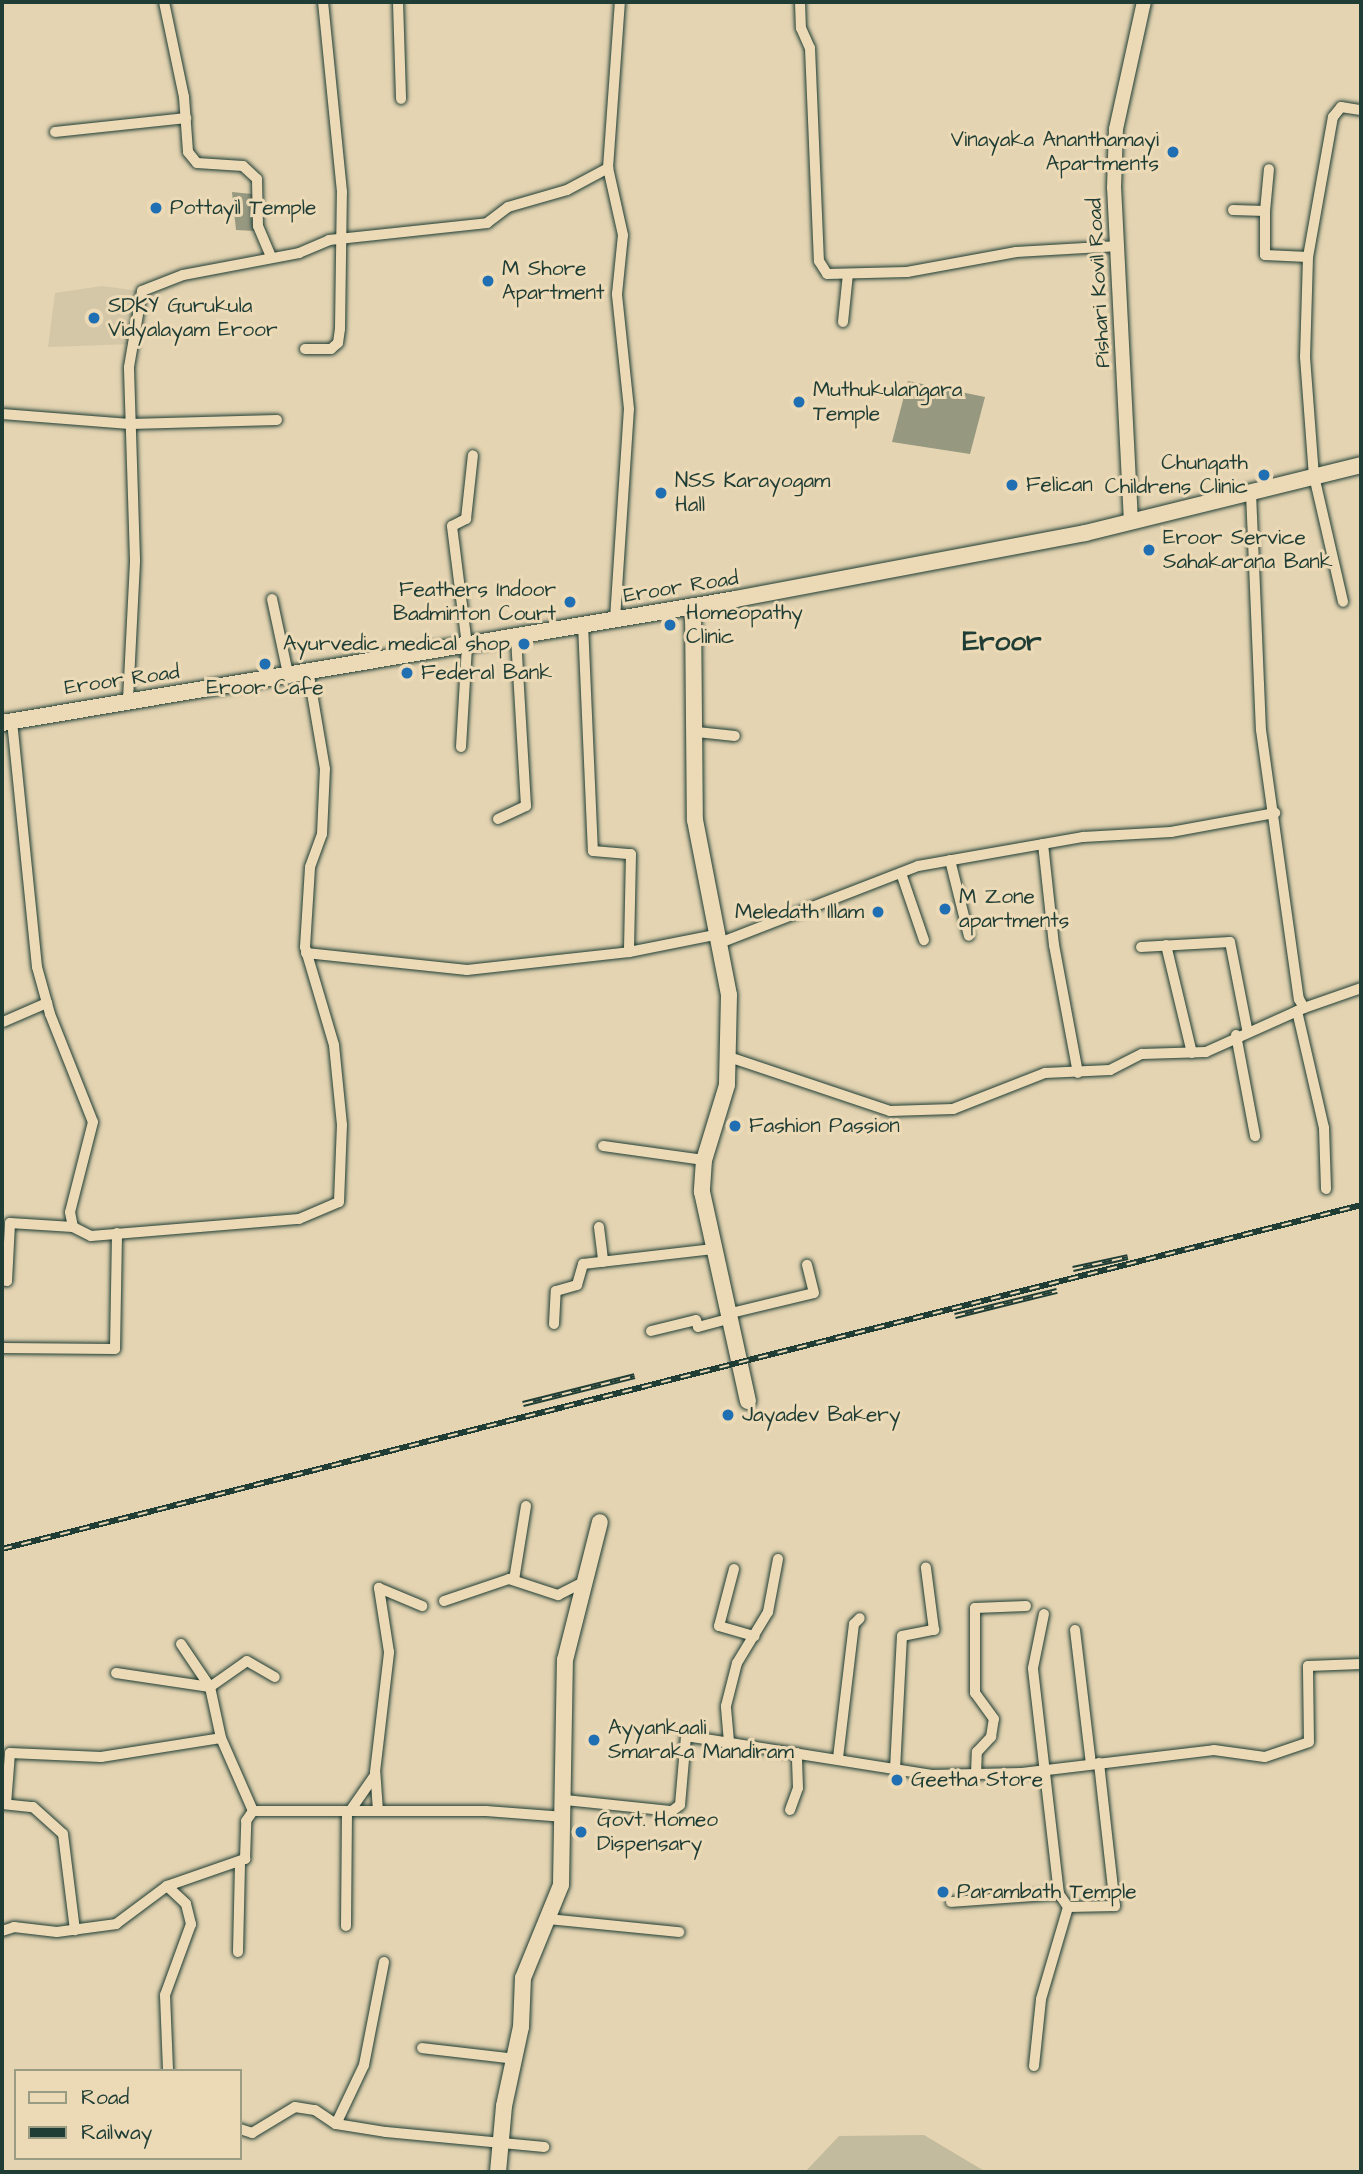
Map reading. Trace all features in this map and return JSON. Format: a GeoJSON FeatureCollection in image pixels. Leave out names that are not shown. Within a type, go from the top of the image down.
{"type":"FeatureCollection","features":[{"type":"Feature","properties":{"kind":"main road","name":"Eroor Road"},"geometry":{"type":"LineString","coordinates":[[7,722],[128,700],[309,675],[693,606],[1131,522],[1361,465]]}},
{"type":"Feature","properties":{"kind":"main road"},"geometry":{"type":"LineString","coordinates":[[693,606],[697,732],[695,820],[729,995],[727,1085],[704,1160],[702,1192],[727,1317],[748,1401]]}},
{"type":"Feature","properties":{"kind":"main road"},"geometry":{"type":"LineString","coordinates":[[498,2172],[523,1978],[561,1885],[565,1817],[565,1660],[600,1522]]}},
{"type":"Feature","properties":{"kind":"street"},"geometry":{"type":"LineString","coordinates":[[164,2],[186,118],[188,152],[197,163],[243,166],[257,179],[258,226],[271,256]]}},
{"type":"Feature","properties":{"kind":"street"},"geometry":{"type":"LineString","coordinates":[[304,349],[338,344],[344,238],[323,2]]}},
{"type":"Feature","properties":{"kind":"street"},"geometry":{"type":"LineString","coordinates":[[398,2],[401,99]]}},
{"type":"Feature","properties":{"kind":"street"},"geometry":{"type":"LineString","coordinates":[[615,619],[628,409],[617,295],[623,235],[608,168],[620,2]]}},
{"type":"Feature","properties":{"kind":"street"},"geometry":{"type":"LineString","coordinates":[[800,2],[801,28],[810,48],[819,261],[827,274],[1119,246]]}},
{"type":"Feature","properties":{"kind":"street","name":"Pishari Kovil Road"},"geometry":{"type":"LineString","coordinates":[[1131,522],[1116,129],[1144,2]]}},
{"type":"Feature","properties":{"kind":"street"},"geometry":{"type":"LineString","coordinates":[[1343,602],[1314,476],[1304,357],[1308,257],[1333,117],[1341,107],[1361,110]]}},
{"type":"Feature","properties":{"kind":"street"},"geometry":{"type":"LineString","coordinates":[[55,132],[186,118]]}},
{"type":"Feature","properties":{"kind":"street"},"geometry":{"type":"LineString","coordinates":[[128,700],[135,559],[130,367],[142,291],[183,275],[344,238],[488,223],[508,207],[567,190],[608,168]]}},
{"type":"Feature","properties":{"kind":"street"},"geometry":{"type":"LineString","coordinates":[[1269,169],[1265,255],[1308,257]]}},
{"type":"Feature","properties":{"kind":"street"},"geometry":{"type":"LineString","coordinates":[[1233,210],[1265,211]]}},
{"type":"Feature","properties":{"kind":"street"},"geometry":{"type":"LineString","coordinates":[[843,322],[848,274]]}},
{"type":"Feature","properties":{"kind":"street"},"geometry":{"type":"LineString","coordinates":[[2,414],[130,424],[277,420]]}},
{"type":"Feature","properties":{"kind":"street"},"geometry":{"type":"LineString","coordinates":[[461,747],[467,645],[452,526],[466,519],[473,455]]}},
{"type":"Feature","properties":{"kind":"street"},"geometry":{"type":"LineString","coordinates":[[1251,493],[1261,730],[1275,813],[1287,939],[1324,1128],[1325,1189]]}},
{"type":"Feature","properties":{"kind":"street"},"geometry":{"type":"LineString","coordinates":[[272,599],[289,678]]}},
{"type":"Feature","properties":{"kind":"street"},"geometry":{"type":"LineString","coordinates":[[583,624],[593,851],[631,854],[629,953]]}},
{"type":"Feature","properties":{"kind":"street"},"geometry":{"type":"LineString","coordinates":[[498,819],[526,806],[516,636]]}},
{"type":"Feature","properties":{"kind":"street"},"geometry":{"type":"LineString","coordinates":[[2,1280],[7,1281],[10,1223],[73,1227],[91,1236],[299,1219],[339,1202],[342,1125],[337,1068],[306,953],[308,884],[322,834],[325,769],[309,675]]}},
{"type":"Feature","properties":{"kind":"street"},"geometry":{"type":"LineString","coordinates":[[7,722],[37,967],[47,1003],[93,1122],[70,1212],[73,1227]]}},
{"type":"Feature","properties":{"kind":"street"},"geometry":{"type":"LineString","coordinates":[[697,732],[735,736]]}},
{"type":"Feature","properties":{"kind":"street"},"geometry":{"type":"LineString","coordinates":[[306,953],[467,970],[629,953],[716,939],[901,873],[950,860],[1043,844],[1171,832],[1275,813]]}},
{"type":"Feature","properties":{"kind":"street"},"geometry":{"type":"LineString","coordinates":[[1043,844],[1054,945],[1079,1073]]}},
{"type":"Feature","properties":{"kind":"street"},"geometry":{"type":"LineString","coordinates":[[950,860],[969,936]]}},
{"type":"Feature","properties":{"kind":"street"},"geometry":{"type":"LineString","coordinates":[[901,873],[924,940]]}},
{"type":"Feature","properties":{"kind":"street"},"geometry":{"type":"LineString","coordinates":[[1141,947],[1230,942],[1247,1029]]}},
{"type":"Feature","properties":{"kind":"street"},"geometry":{"type":"LineString","coordinates":[[1167,945],[1192,1053]]}},
{"type":"Feature","properties":{"kind":"street"},"geometry":{"type":"LineString","coordinates":[[726,1056],[890,1111],[953,1109],[1018,1080],[1110,1070],[1142,1054],[1192,1053],[1247,1029],[1361,988]]}},
{"type":"Feature","properties":{"kind":"street"},"geometry":{"type":"LineString","coordinates":[[3,1022],[47,1003]]}},
{"type":"Feature","properties":{"kind":"street"},"geometry":{"type":"LineString","coordinates":[[1237,1035],[1255,1136]]}},
{"type":"Feature","properties":{"kind":"street"},"geometry":{"type":"LineString","coordinates":[[603,1146],[704,1160]]}},
{"type":"Feature","properties":{"kind":"street"},"geometry":{"type":"LineString","coordinates":[[599,1227],[603,1262]]}},
{"type":"Feature","properties":{"kind":"street"},"geometry":{"type":"LineString","coordinates":[[2,1348],[115,1349],[117,1233]]}},
{"type":"Feature","properties":{"kind":"street"},"geometry":{"type":"LineString","coordinates":[[554,1324],[556,1291],[577,1285],[583,1264],[713,1249]]}},
{"type":"Feature","properties":{"kind":"street"},"geometry":{"type":"LineString","coordinates":[[652,1331],[696,1320],[698,1327],[814,1293],[807,1265]]}},
{"type":"Feature","properties":{"kind":"street"},"geometry":{"type":"LineString","coordinates":[[514,1580],[526,1506]]}},
{"type":"Feature","properties":{"kind":"street"},"geometry":{"type":"LineString","coordinates":[[729,1742],[726,1706],[737,1663],[768,1612],[779,1559]]}},
{"type":"Feature","properties":{"kind":"street"},"geometry":{"type":"LineString","coordinates":[[895,1769],[902,1636],[934,1630],[926,1568]]}},
{"type":"Feature","properties":{"kind":"street"},"geometry":{"type":"LineString","coordinates":[[734,1569],[719,1626],[755,1636]]}},
{"type":"Feature","properties":{"kind":"street"},"geometry":{"type":"LineString","coordinates":[[444,1601],[514,1580],[558,1595],[586,1581]]}},
{"type":"Feature","properties":{"kind":"street"},"geometry":{"type":"LineString","coordinates":[[378,1811],[375,1775],[388,1652],[379,1588],[422,1606]]}},
{"type":"Feature","properties":{"kind":"street"},"geometry":{"type":"LineString","coordinates":[[976,1775],[978,1752],[991,1737],[994,1719],[975,1693],[975,1608],[1026,1606]]}},
{"type":"Feature","properties":{"kind":"street"},"geometry":{"type":"LineString","coordinates":[[1044,1614],[1033,1668],[1059,1894],[1068,1907]]}},
{"type":"Feature","properties":{"kind":"street"},"geometry":{"type":"LineString","coordinates":[[838,1758],[854,1624],[860,1618]]}},
{"type":"Feature","properties":{"kind":"street"},"geometry":{"type":"LineString","coordinates":[[1068,1907],[1115,1906],[1075,1630]]}},
{"type":"Feature","properties":{"kind":"street"},"geometry":{"type":"LineString","coordinates":[[181,1644],[210,1687],[221,1738],[253,1811]]}},
{"type":"Feature","properties":{"kind":"street"},"geometry":{"type":"LineString","coordinates":[[116,1674],[210,1687],[247,1661],[275,1677]]}},
{"type":"Feature","properties":{"kind":"street"},"geometry":{"type":"LineString","coordinates":[[565,1800],[672,1811],[680,1805],[686,1736],[895,1769],[976,1775],[1214,1750],[1265,1757],[1309,1742],[1311,1731],[1308,1667],[1361,1664]]}},
{"type":"Feature","properties":{"kind":"street"},"geometry":{"type":"LineString","coordinates":[[75,1930],[63,1834],[33,1807],[4,1804],[10,1753],[100,1757],[221,1738]]}},
{"type":"Feature","properties":{"kind":"street"},"geometry":{"type":"LineString","coordinates":[[790,1810],[799,1788],[797,1753]]}},
{"type":"Feature","properties":{"kind":"street"},"geometry":{"type":"LineString","coordinates":[[346,1926],[349,1811],[375,1775]]}},
{"type":"Feature","properties":{"kind":"street"},"geometry":{"type":"LineString","coordinates":[[253,1811],[378,1811],[565,1817]]}},
{"type":"Feature","properties":{"kind":"street"},"geometry":{"type":"LineString","coordinates":[[2,1931],[75,1930],[116,1924],[167,1886],[240,1863],[247,1854],[246,1821],[253,1811]]}},
{"type":"Feature","properties":{"kind":"street"},"geometry":{"type":"LineString","coordinates":[[238,1952],[240,1863]]}},
{"type":"Feature","properties":{"kind":"street"},"geometry":{"type":"LineString","coordinates":[[167,1886],[186,1904],[191,1924],[165,1995],[168,2069]]}},
{"type":"Feature","properties":{"kind":"street"},"geometry":{"type":"LineString","coordinates":[[950,1902],[1059,1894]]}},
{"type":"Feature","properties":{"kind":"street"},"geometry":{"type":"LineString","coordinates":[[1034,2066],[1041,1999],[1068,1907]]}},
{"type":"Feature","properties":{"kind":"street"},"geometry":{"type":"LineString","coordinates":[[548,1919],[680,1933]]}},
{"type":"Feature","properties":{"kind":"street"},"geometry":{"type":"LineString","coordinates":[[335,2124],[364,2065],[384,1962]]}},
{"type":"Feature","properties":{"kind":"street"},"geometry":{"type":"LineString","coordinates":[[422,2048],[514,2059]]}},
{"type":"Feature","properties":{"kind":"street"},"geometry":{"type":"LineString","coordinates":[[242,2130],[252,2133],[295,2107],[316,2110],[335,2124],[544,2147]]}},
{"type":"Feature","properties":{"kind":"shaded area"},"geometry":{"type":"Polygon","coordinates":[[[232,192],[252,194],[255,231],[236,230],[232,192]]]}},
{"type":"Feature","properties":{"kind":"shaded area","name":"SDKY Gurukula Vidyalayam Eroor"},"geometry":{"type":"Polygon","coordinates":[[[102,286],[140,291],[132,344],[48,347],[55,293],[102,286]]]}},
{"type":"Feature","properties":{"kind":"shaded area"},"geometry":{"type":"Polygon","coordinates":[[[908,381],[985,397],[970,454],[892,442],[908,381]]]}},
{"type":"Feature","properties":{"kind":"shaded area"},"geometry":{"type":"Polygon","coordinates":[[[924,2135],[986,2172],[805,2172],[839,2136],[924,2135]]]}},
{"type":"Feature","properties":{"kind":"railway"},"geometry":{"type":"LineString","coordinates":[[2,1549],[1361,1205]]}},
{"type":"Feature","properties":{"kind":"railway"},"geometry":{"type":"LineString","coordinates":[[1073,1269],[1128,1257]]}},
{"type":"Feature","properties":{"kind":"railway"},"geometry":{"type":"LineString","coordinates":[[955,1316],[1057,1291]]}},
{"type":"Feature","properties":{"kind":"railway"},"geometry":{"type":"LineString","coordinates":[[523,1404],[635,1376]]}},
{"type":"Feature","properties":{"kind":"place","name":"Vinayaka Ananthamayi Apartments"},"geometry":{"type":"Point","coordinates":[1173,152]}},
{"type":"Feature","properties":{"kind":"place","name":"Pottayil Temple"},"geometry":{"type":"Point","coordinates":[156,208]}},
{"type":"Feature","properties":{"kind":"place","name":"M Shore Apartment"},"geometry":{"type":"Point","coordinates":[488,281]}},
{"type":"Feature","properties":{"kind":"place","name":"SDKY Gurukula Vidyalayam Eroor"},"geometry":{"type":"Point","coordinates":[94,318]}},
{"type":"Feature","properties":{"kind":"place","name":"Muthukulangara Temple"},"geometry":{"type":"Point","coordinates":[799,402]}},
{"type":"Feature","properties":{"kind":"place","name":"Chungath Childrens Clinic"},"geometry":{"type":"Point","coordinates":[1264,475]}},
{"type":"Feature","properties":{"kind":"place","name":"Felican"},"geometry":{"type":"Point","coordinates":[1012,485]}},
{"type":"Feature","properties":{"kind":"place","name":"NSS Karayogam Hall"},"geometry":{"type":"Point","coordinates":[661,493]}},
{"type":"Feature","properties":{"kind":"place","name":"Eroor Service Sahakarana Bank"},"geometry":{"type":"Point","coordinates":[1149,550]}},
{"type":"Feature","properties":{"kind":"place","name":"Feathers Indoor Badminton Court"},"geometry":{"type":"Point","coordinates":[570,602]}},
{"type":"Feature","properties":{"kind":"place","name":"Homeopathy Clinic"},"geometry":{"type":"Point","coordinates":[670,625]}},
{"type":"Feature","properties":{"kind":"place","name":"Ayurvedic medical shop"},"geometry":{"type":"Point","coordinates":[524,644]}},
{"type":"Feature","properties":{"kind":"place","name":"Eroor Cafe"},"geometry":{"type":"Point","coordinates":[265,664]}},
{"type":"Feature","properties":{"kind":"place","name":"Federal Bank"},"geometry":{"type":"Point","coordinates":[407,673]}},
{"type":"Feature","properties":{"kind":"place","name":"M Zone apartments"},"geometry":{"type":"Point","coordinates":[945,909]}},
{"type":"Feature","properties":{"kind":"place","name":"Meledath Illam"},"geometry":{"type":"Point","coordinates":[878,912]}},
{"type":"Feature","properties":{"kind":"place","name":"Fashion Passion"},"geometry":{"type":"Point","coordinates":[735,1126]}},
{"type":"Feature","properties":{"kind":"place","name":"Jayadev Bakery"},"geometry":{"type":"Point","coordinates":[728,1415]}},
{"type":"Feature","properties":{"kind":"place","name":"Ayyankaali Smaraka Mandiram"},"geometry":{"type":"Point","coordinates":[594,1740]}},
{"type":"Feature","properties":{"kind":"place","name":"Geetha Store"},"geometry":{"type":"Point","coordinates":[897,1780]}},
{"type":"Feature","properties":{"kind":"place","name":"Govt. Homeo Dispensary"},"geometry":{"type":"Point","coordinates":[581,1832]}},
{"type":"Feature","properties":{"kind":"place","name":"Parambath Temple"},"geometry":{"type":"Point","coordinates":[943,1892]}},
{"type":"Feature","properties":{"kind":"district","name":"Eroor"},"geometry":{"type":"Point","coordinates":[1002,642]}}]}
